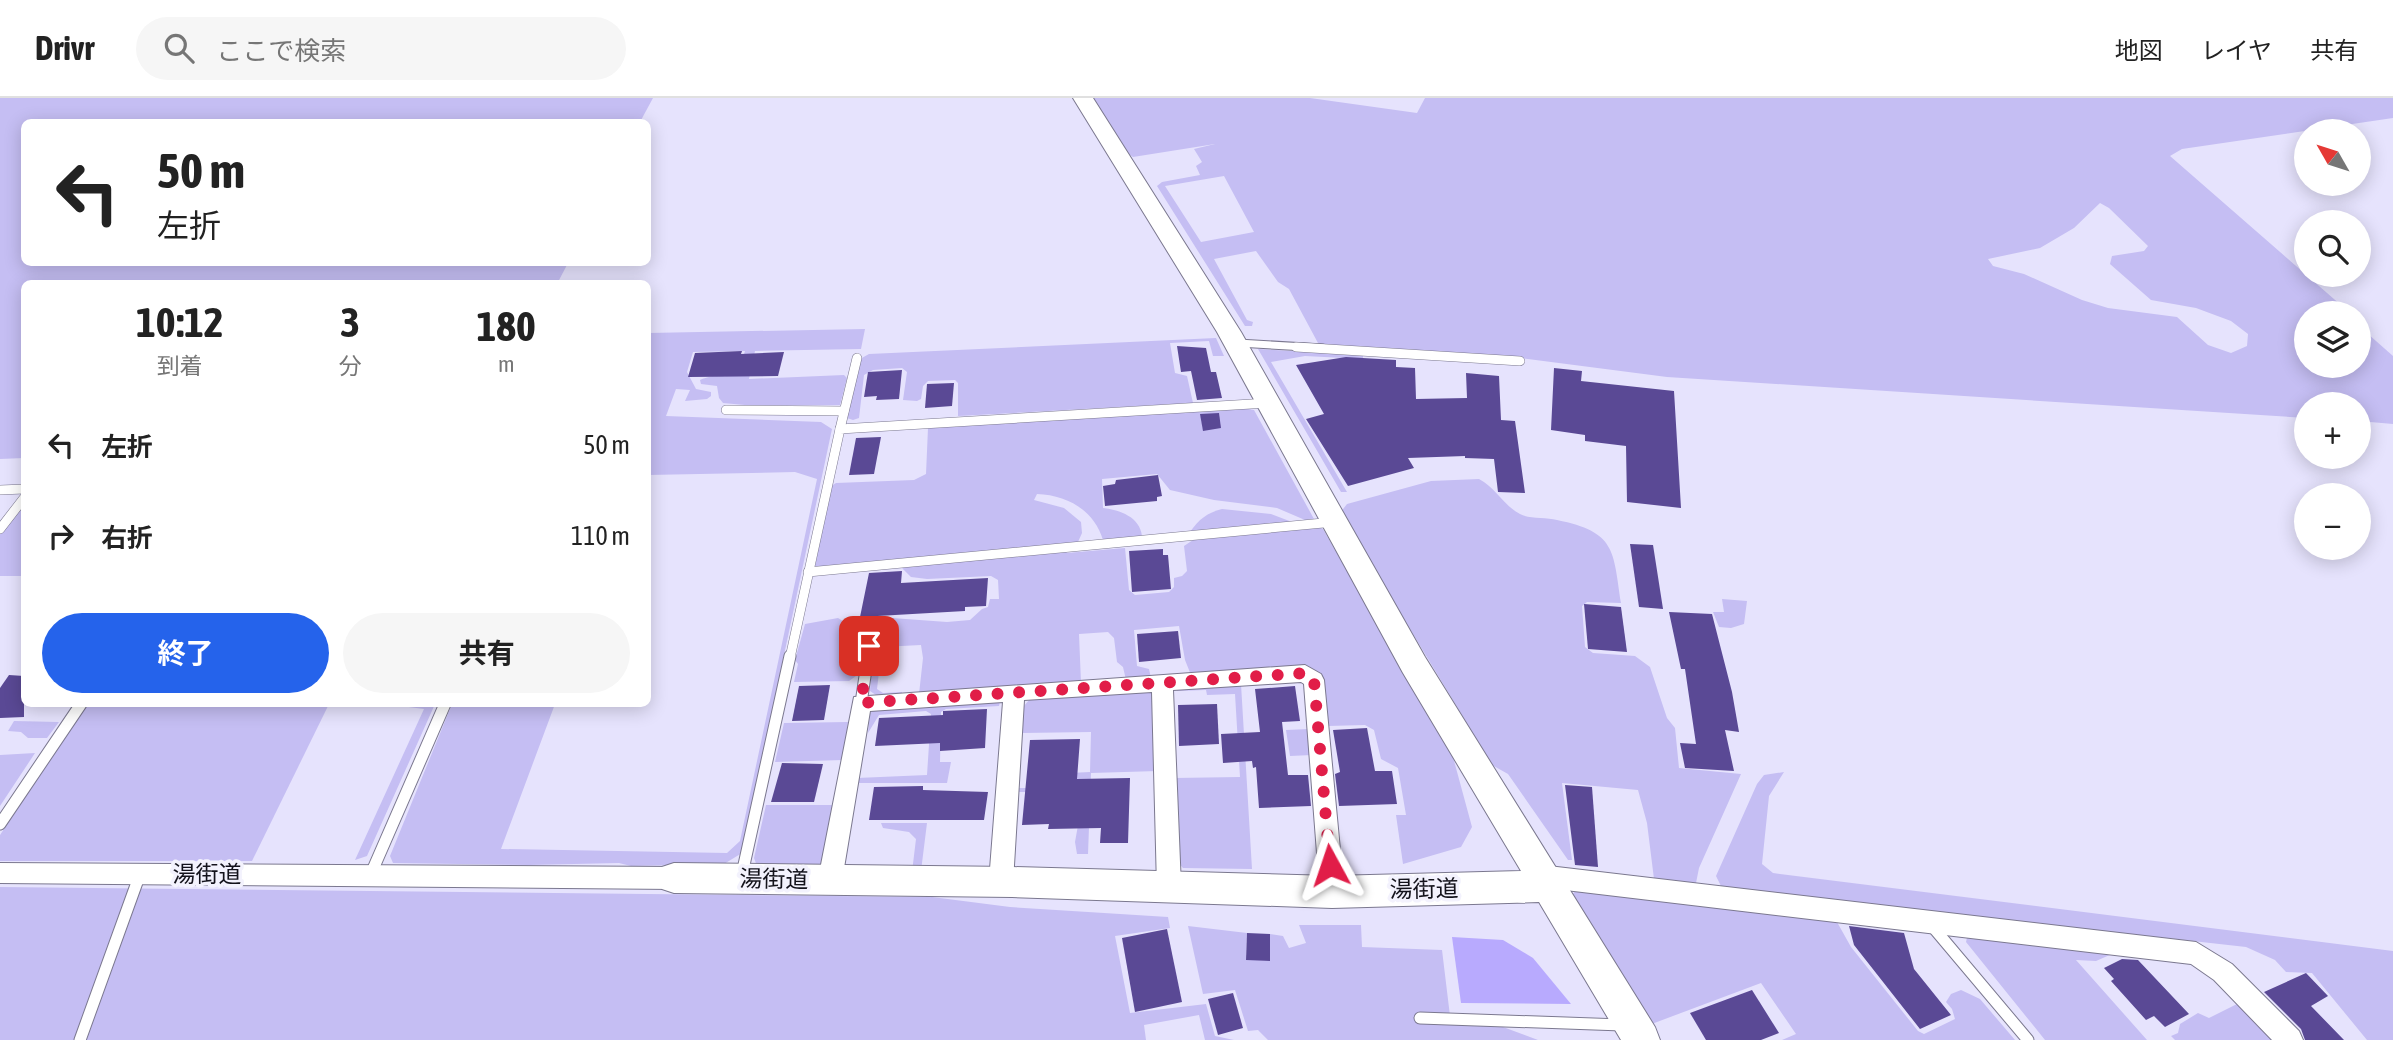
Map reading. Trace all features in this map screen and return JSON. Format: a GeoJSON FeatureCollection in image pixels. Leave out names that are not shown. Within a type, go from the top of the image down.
{"type":"FeatureCollection","features":[{"type":"Feature","properties":{"kind":"street"},"geometry":{"type":"LineString","coordinates":[[1083,98],[1235,343],[1414,665],[1637,1032]]}},
{"type":"Feature","properties":{"kind":"street"},"geometry":{"type":"LineString","coordinates":[[830,880],[861,703],[1306,673],[1314,680],[1332,892]]}},
{"type":"Feature","properties":{"kind":"street"},"geometry":{"type":"LineString","coordinates":[[1162,683],[1169,887]]}},
{"type":"Feature","properties":{"kind":"street"},"geometry":{"type":"LineString","coordinates":[[1001,882],[1014,693]]}},
{"type":"Feature","properties":{"kind":"street","name":"湯街道"},"geometry":{"type":"LineString","coordinates":[[0,873],[1001,882],[1332,892],[1544,881]]}},
{"type":"Feature","properties":{"kind":"street"},"geometry":{"type":"LineString","coordinates":[[1544,881],[1928,920],[2196,953],[2223,972],[2290,1040]]}},
{"type":"Feature","properties":{"kind":"lane"},"geometry":{"type":"LineString","coordinates":[[1235,343],[1520,361]]}},
{"type":"Feature","properties":{"kind":"lane"},"geometry":{"type":"LineString","coordinates":[[741,879],[857,358]]}},
{"type":"Feature","properties":{"kind":"lane"},"geometry":{"type":"LineString","coordinates":[[840,429],[1268,403]]}},
{"type":"Feature","properties":{"kind":"lane"},"geometry":{"type":"LineString","coordinates":[[726,410],[845,411]]}},
{"type":"Feature","properties":{"kind":"lane"},"geometry":{"type":"LineString","coordinates":[[0,490],[21,489]]}},
{"type":"Feature","properties":{"kind":"lane"},"geometry":{"type":"LineString","coordinates":[[0,528],[21,502]]}},
{"type":"Feature","properties":{"kind":"lane"},"geometry":{"type":"LineString","coordinates":[[808,572],[1334,522]]}},
{"type":"Feature","properties":{"kind":"lane"},"geometry":{"type":"LineString","coordinates":[[861,703],[869,646]]}},
{"type":"Feature","properties":{"kind":"lane"},"geometry":{"type":"LineString","coordinates":[[0,824],[79,707]]}},
{"type":"Feature","properties":{"kind":"lane"},"geometry":{"type":"LineString","coordinates":[[370,876],[444,707]]}},
{"type":"Feature","properties":{"kind":"lane"},"geometry":{"type":"LineString","coordinates":[[80,1040],[141,874]]}},
{"type":"Feature","properties":{"kind":"lane"},"geometry":{"type":"LineString","coordinates":[[1928,920],[2028,1040]]}},
{"type":"Feature","properties":{"kind":"lane"},"geometry":{"type":"LineString","coordinates":[[1420,1018],[1637,1032]]}},
{"type":"Feature","properties":{"kind":"shaded area"},"geometry":{"type":"Polygon","coordinates":[[[0,98],[653,98],[642,119],[21,119],[21,266],[566,266],[559,280],[21,280],[21,458],[0,459],[0,98]]]}},
{"type":"Feature","properties":{"kind":"shaded area"},"geometry":{"type":"Polygon","coordinates":[[[1089,98],[1310,98],[1417,113],[1425,98],[2393,98],[2393,118],[2371,121],[2371,119],[2294,119],[2294,133],[2182,149],[2170,156],[2294,264],[2294,287],[2320,287],[2336,301],[2294,301],[2294,378],[2371,378],[2371,337],[2393,356],[2393,424],[2371,422],[2371,392],[2294,392],[2294,417],[1667,377],[1504,356],[1325,346],[1318,343],[1289,289],[1278,282],[1256,251],[1214,259],[1247,320],[1253,322],[1252,326],[1245,326],[1157,186],[1162,182],[1200,175],[1196,166],[1202,162],[1194,149],[1215,144],[1133,157],[1124,151],[1089,98]],[[1224,176],[1165,186],[1201,242],[1254,232],[1224,176]],[[2100,203],[2074,228],[2040,248],[1988,259],[1993,266],[2024,274],[2082,300],[2108,308],[2177,317],[2208,345],[2231,353],[2247,346],[2248,334],[2231,321],[2196,308],[2151,300],[2110,264],[2112,256],[2144,251],[2148,246],[2109,208],[2100,203]]]}},
{"type":"Feature","properties":{"kind":"shaded area"},"geometry":{"type":"Polygon","coordinates":[[[865,329],[861,349],[755,351],[749,379],[844,375],[847,378],[840,405],[723,403],[719,398],[717,386],[701,384],[700,380],[733,375],[745,351],[693,352],[687,372],[696,389],[711,392],[711,396],[707,399],[685,401],[690,390],[676,389],[666,416],[821,422],[832,429],[742,853],[724,864],[631,866],[619,863],[393,863],[390,856],[451,707],[554,707],[501,849],[727,853],[740,841],[817,479],[795,472],[651,475],[651,333],[865,329]]]}},
{"type":"Feature","properties":{"kind":"shaded area"},"geometry":{"type":"Polygon","coordinates":[[[1216,338],[1224,356],[1213,356],[1209,341],[1170,343],[1175,373],[1187,376],[1193,403],[958,416],[958,383],[955,380],[928,381],[923,386],[921,399],[903,400],[907,372],[902,368],[873,370],[864,375],[859,418],[847,418],[860,359],[869,354],[1216,338]]]}},
{"type":"Feature","properties":{"kind":"shaded area"},"geometry":{"type":"Polygon","coordinates":[[[1258,349],[1363,355],[1363,359],[1305,356],[1271,362],[1347,492],[1341,492],[1258,349]]]}},
{"type":"Feature","properties":{"kind":"shaded area"},"geometry":{"type":"Polygon","coordinates":[[[1243,408],[1254,410],[1314,519],[1305,520],[1277,508],[1214,500],[1170,490],[1157,474],[1102,479],[1103,508],[1133,519],[1142,536],[1103,540],[1093,520],[1078,506],[1048,495],[1037,494],[1034,500],[1064,508],[1081,522],[1082,533],[1078,542],[1061,544],[1067,553],[1125,548],[1129,590],[1135,595],[1169,592],[1174,587],[1174,578],[1187,571],[1184,546],[1193,540],[1319,527],[1323,529],[1453,757],[1472,827],[1461,847],[1403,864],[1396,815],[1406,815],[1398,768],[1381,759],[1374,730],[1365,725],[1328,726],[1320,678],[1191,675],[1185,660],[1179,626],[1134,630],[1137,666],[1149,669],[1151,678],[1126,680],[1123,667],[1117,662],[1114,638],[1108,632],[1079,634],[1081,683],[919,694],[923,658],[921,645],[882,647],[877,689],[883,693],[902,692],[902,695],[879,697],[870,691],[874,643],[892,618],[947,622],[970,620],[988,607],[990,599],[999,599],[998,580],[991,576],[927,579],[911,577],[896,562],[819,568],[815,566],[831,486],[836,483],[914,480],[926,474],[928,428],[932,425],[1243,408]]]}},
{"type":"Feature","properties":{"kind":"shaded area"},"geometry":{"type":"Polygon","coordinates":[[[1479,479],[1520,514],[1576,525],[1601,538],[1613,557],[1621,603],[1587,602],[1582,606],[1585,647],[1593,653],[1635,656],[1650,667],[1667,718],[1675,728],[1679,768],[1741,774],[1699,868],[1696,883],[1654,879],[1647,823],[1638,790],[1562,783],[1572,860],[1568,860],[1508,774],[1492,765],[1340,513],[1347,504],[1431,481],[1479,479]]]}},
{"type":"Feature","properties":{"kind":"shaded area"},"geometry":{"type":"Polygon","coordinates":[[[21,497],[21,576],[0,576],[0,523],[21,497]]]}},
{"type":"Feature","properties":{"kind":"shaded area"},"geometry":{"type":"Polygon","coordinates":[[[1222,509],[1271,514],[1292,522],[1190,532],[1204,517],[1222,509]]]}},
{"type":"Feature","properties":{"kind":"shaded area"},"geometry":{"type":"Polygon","coordinates":[[[1722,599],[1747,601],[1744,624],[1731,628],[1719,627],[1713,612],[1724,612],[1722,599]]]}},
{"type":"Feature","properties":{"kind":"shaded area"},"geometry":{"type":"Polygon","coordinates":[[[838,618],[863,637],[856,676],[849,681],[794,682],[798,664],[795,660],[805,624],[838,618]]]}},
{"type":"Feature","properties":{"kind":"shaded area"},"geometry":{"type":"Polygon","coordinates":[[[1241,684],[1252,869],[1183,868],[1175,859],[1174,778],[1240,777],[1235,694],[1207,695],[1206,690],[1177,691],[1177,687],[1241,684]]]}},
{"type":"Feature","properties":{"kind":"shaded area"},"geometry":{"type":"Polygon","coordinates":[[[1151,692],[1156,696],[1158,771],[1091,773],[1088,854],[1077,854],[1075,842],[1084,792],[1016,792],[1017,788],[1045,788],[1050,774],[1090,772],[1091,732],[1022,733],[1023,707],[1030,699],[1151,692]]]}},
{"type":"Feature","properties":{"kind":"shaded area"},"geometry":{"type":"Polygon","coordinates":[[[1000,702],[999,706],[946,709],[941,712],[940,762],[951,762],[947,783],[856,783],[857,778],[927,775],[931,714],[926,711],[879,715],[868,733],[870,713],[877,708],[1000,702]]]}},
{"type":"Feature","properties":{"kind":"shaded area"},"geometry":{"type":"Polygon","coordinates":[[[84,707],[328,707],[252,861],[0,861],[0,835],[84,707]]]}},
{"type":"Feature","properties":{"kind":"shaded area"},"geometry":{"type":"Polygon","coordinates":[[[409,707],[434,707],[367,856],[355,860],[424,709],[409,707]]]}},
{"type":"Feature","properties":{"kind":"shaded area"},"geometry":{"type":"Polygon","coordinates":[[[14,721],[59,722],[47,738],[28,738],[21,732],[8,731],[14,721]]]}},
{"type":"Feature","properties":{"kind":"shaded area"},"geometry":{"type":"Polygon","coordinates":[[[848,722],[843,760],[775,762],[784,723],[848,722]]]}},
{"type":"Feature","properties":{"kind":"shaded area"},"geometry":{"type":"Polygon","coordinates":[[[1309,729],[1312,755],[1290,756],[1286,730],[1309,729]]]}},
{"type":"Feature","properties":{"kind":"shaded area"},"geometry":{"type":"Polygon","coordinates":[[[35,753],[0,806],[0,755],[35,753]]]}},
{"type":"Feature","properties":{"kind":"shaded area"},"geometry":{"type":"Polygon","coordinates":[[[1784,772],[1769,796],[1762,864],[1773,873],[2393,951],[2393,1040],[2367,1040],[2312,973],[2286,972],[2275,960],[2246,947],[1722,888],[1716,876],[1757,784],[1764,775],[1784,772]]]}},
{"type":"Feature","properties":{"kind":"shaded area"},"geometry":{"type":"Polygon","coordinates":[[[766,805],[833,805],[822,866],[757,866],[754,858],[766,805]]]}},
{"type":"Feature","properties":{"kind":"shaded area"},"geometry":{"type":"Polygon","coordinates":[[[881,823],[927,823],[921,871],[912,872],[916,839],[909,832],[883,828],[881,823]]]}},
{"type":"Feature","properties":{"kind":"shaded area"},"geometry":{"type":"Polygon","coordinates":[[[0,887],[932,897],[1010,907],[1168,917],[1170,928],[1115,936],[1130,1013],[1206,1004],[1215,1036],[1234,1040],[1205,1040],[1199,1015],[1144,1025],[1146,1040],[0,1040],[0,887]]]}},
{"type":"Feature","properties":{"kind":"shaded area"},"geometry":{"type":"Polygon","coordinates":[[[1577,889],[1837,922],[1851,947],[1918,1031],[1924,1034],[1955,1019],[1946,1002],[1951,994],[1961,990],[1980,999],[2015,1040],[1782,1040],[1796,1034],[1761,983],[1649,1025],[1572,895],[1577,889]]]}},
{"type":"Feature","properties":{"kind":"shaded area"},"geometry":{"type":"Polygon","coordinates":[[[1299,925],[1361,925],[1362,947],[1442,950],[1450,1016],[1476,1017],[1538,1040],[1268,1040],[1258,1030],[1248,1031],[1235,990],[1203,994],[1188,926],[1247,933],[1246,959],[1270,961],[1270,934],[1283,936],[1289,948],[1306,943],[1299,925]]]}},
{"type":"Feature","properties":{"kind":"shaded area"},"geometry":{"type":"Polygon","coordinates":[[[1968,933],[2121,950],[2096,961],[2076,960],[2147,1040],[2045,1040],[1966,942],[1968,933]]]}},
{"type":"Feature","properties":{"kind":"shaded area"},"geometry":{"type":"Polygon","coordinates":[[[1452,937],[1503,940],[1533,958],[1571,1004],[1461,1003],[1452,937]]]}},
{"type":"Feature","properties":{"kind":"shaded area"},"geometry":{"type":"Polygon","coordinates":[[[2239,1003],[2276,1040],[2175,1040],[2171,1036],[2178,1033],[2180,1024],[2198,1013],[2209,1018],[2239,1003]]]}},
{"type":"Feature","properties":{"kind":"building"},"geometry":{"type":"Polygon","coordinates":[[[1177,346],[1206,348],[1211,372],[1216,372],[1222,398],[1197,400],[1191,371],[1181,372],[1177,346]]]}},
{"type":"Feature","properties":{"kind":"building"},"geometry":{"type":"Polygon","coordinates":[[[742,351],[741,354],[784,352],[778,376],[688,377],[695,353],[742,351]]]}},
{"type":"Feature","properties":{"kind":"building"},"geometry":{"type":"Polygon","coordinates":[[[1346,357],[1396,360],[1396,367],[1415,368],[1416,399],[1467,398],[1466,373],[1499,376],[1501,420],[1515,421],[1525,493],[1498,492],[1494,459],[1465,456],[1408,458],[1414,468],[1348,486],[1306,419],[1324,414],[1296,365],[1346,357]]]}},
{"type":"Feature","properties":{"kind":"building"},"geometry":{"type":"Polygon","coordinates":[[[1554,368],[1582,371],[1581,381],[1674,391],[1681,508],[1627,502],[1626,446],[1585,441],[1585,435],[1551,430],[1554,368]]]}},
{"type":"Feature","properties":{"kind":"building"},"geometry":{"type":"Polygon","coordinates":[[[902,370],[899,399],[876,400],[877,396],[864,397],[868,372],[902,370]]]}},
{"type":"Feature","properties":{"kind":"building"},"geometry":{"type":"Polygon","coordinates":[[[954,383],[952,406],[925,408],[927,384],[954,383]]]}},
{"type":"Feature","properties":{"kind":"building"},"geometry":{"type":"Polygon","coordinates":[[[1219,413],[1221,428],[1203,431],[1200,414],[1219,413]]]}},
{"type":"Feature","properties":{"kind":"building"},"geometry":{"type":"Polygon","coordinates":[[[881,437],[874,474],[849,475],[856,438],[881,437]]]}},
{"type":"Feature","properties":{"kind":"building"},"geometry":{"type":"Polygon","coordinates":[[[1158,475],[1162,496],[1157,497],[1157,501],[1105,506],[1103,486],[1115,484],[1116,480],[1158,475]]]}},
{"type":"Feature","properties":{"kind":"building"},"geometry":{"type":"Polygon","coordinates":[[[1630,544],[1653,545],[1663,609],[1639,607],[1630,544]]]}},
{"type":"Feature","properties":{"kind":"building"},"geometry":{"type":"Polygon","coordinates":[[[1163,549],[1163,555],[1168,555],[1171,589],[1132,592],[1129,551],[1163,549]]]}},
{"type":"Feature","properties":{"kind":"building"},"geometry":{"type":"Polygon","coordinates":[[[902,571],[901,583],[988,578],[986,606],[965,607],[965,611],[860,617],[869,573],[902,571]]]}},
{"type":"Feature","properties":{"kind":"building"},"geometry":{"type":"Polygon","coordinates":[[[1584,604],[1621,607],[1627,652],[1588,649],[1584,604]]]}},
{"type":"Feature","properties":{"kind":"building"},"geometry":{"type":"Polygon","coordinates":[[[1669,612],[1712,614],[1739,732],[1725,730],[1734,771],[1685,768],[1680,743],[1696,744],[1685,669],[1681,669],[1669,612]]]}},
{"type":"Feature","properties":{"kind":"building"},"geometry":{"type":"Polygon","coordinates":[[[1178,631],[1181,658],[1139,662],[1137,634],[1178,631]]]}},
{"type":"Feature","properties":{"kind":"building"},"geometry":{"type":"Polygon","coordinates":[[[9,675],[21,676],[21,707],[24,707],[24,717],[0,718],[0,688],[9,675]]]}},
{"type":"Feature","properties":{"kind":"building"},"geometry":{"type":"Polygon","coordinates":[[[830,685],[824,720],[792,721],[799,686],[830,685]]]}},
{"type":"Feature","properties":{"kind":"building"},"geometry":{"type":"Polygon","coordinates":[[[1295,686],[1300,721],[1282,722],[1288,775],[1308,775],[1311,806],[1259,808],[1256,767],[1253,768],[1252,761],[1223,763],[1221,734],[1260,732],[1255,689],[1295,686]]]}},
{"type":"Feature","properties":{"kind":"building"},"geometry":{"type":"Polygon","coordinates":[[[1217,704],[1219,744],[1179,746],[1178,705],[1217,704]]]}},
{"type":"Feature","properties":{"kind":"building"},"geometry":{"type":"Polygon","coordinates":[[[987,709],[985,748],[940,751],[940,743],[875,746],[879,718],[943,715],[943,711],[987,709]]]}},
{"type":"Feature","properties":{"kind":"building"},"geometry":{"type":"Polygon","coordinates":[[[1367,728],[1375,771],[1392,771],[1397,804],[1339,806],[1335,774],[1340,772],[1333,730],[1367,728]]]}},
{"type":"Feature","properties":{"kind":"building"},"geometry":{"type":"Polygon","coordinates":[[[1080,739],[1077,779],[1130,778],[1128,843],[1100,843],[1101,828],[1048,829],[1049,824],[1022,825],[1030,740],[1080,739]]]}},
{"type":"Feature","properties":{"kind":"building"},"geometry":{"type":"Polygon","coordinates":[[[782,763],[823,764],[814,802],[771,802],[782,763]]]}},
{"type":"Feature","properties":{"kind":"building"},"geometry":{"type":"Polygon","coordinates":[[[1565,785],[1592,787],[1598,867],[1575,865],[1565,785]]]}},
{"type":"Feature","properties":{"kind":"building"},"geometry":{"type":"Polygon","coordinates":[[[923,786],[923,790],[988,792],[984,820],[869,820],[874,787],[923,786]]]}},
{"type":"Feature","properties":{"kind":"building"},"geometry":{"type":"Polygon","coordinates":[[[1849,926],[1904,933],[1914,969],[1951,1015],[1920,1029],[1854,945],[1849,926]]]}},
{"type":"Feature","properties":{"kind":"building"},"geometry":{"type":"Polygon","coordinates":[[[1167,929],[1182,1002],[1135,1012],[1122,938],[1167,929]]]}},
{"type":"Feature","properties":{"kind":"building"},"geometry":{"type":"Polygon","coordinates":[[[1247,933],[1270,934],[1270,961],[1246,960],[1247,933]]]}},
{"type":"Feature","properties":{"kind":"building"},"geometry":{"type":"Polygon","coordinates":[[[2122,959],[2138,960],[2189,1014],[2165,1027],[2154,1016],[2146,1020],[2111,981],[2114,979],[2104,968],[2122,959]]]}},
{"type":"Feature","properties":{"kind":"building"},"geometry":{"type":"Polygon","coordinates":[[[2306,973],[2328,996],[2311,1006],[2344,1040],[2305,1040],[2301,1029],[2264,992],[2306,973]]]}},
{"type":"Feature","properties":{"kind":"building"},"geometry":{"type":"Polygon","coordinates":[[[1752,990],[1779,1033],[1761,1040],[1706,1040],[1690,1013],[1752,990]]]}},
{"type":"Feature","properties":{"kind":"building"},"geometry":{"type":"Polygon","coordinates":[[[1233,993],[1243,1028],[1218,1035],[1208,999],[1233,993]]]}},
{"type":"Feature","properties":{"kind":"route"},"geometry":{"type":"LineString","coordinates":[[869,646],[861,703],[1306,673],[1314,680],[1330,865]]}}]}
